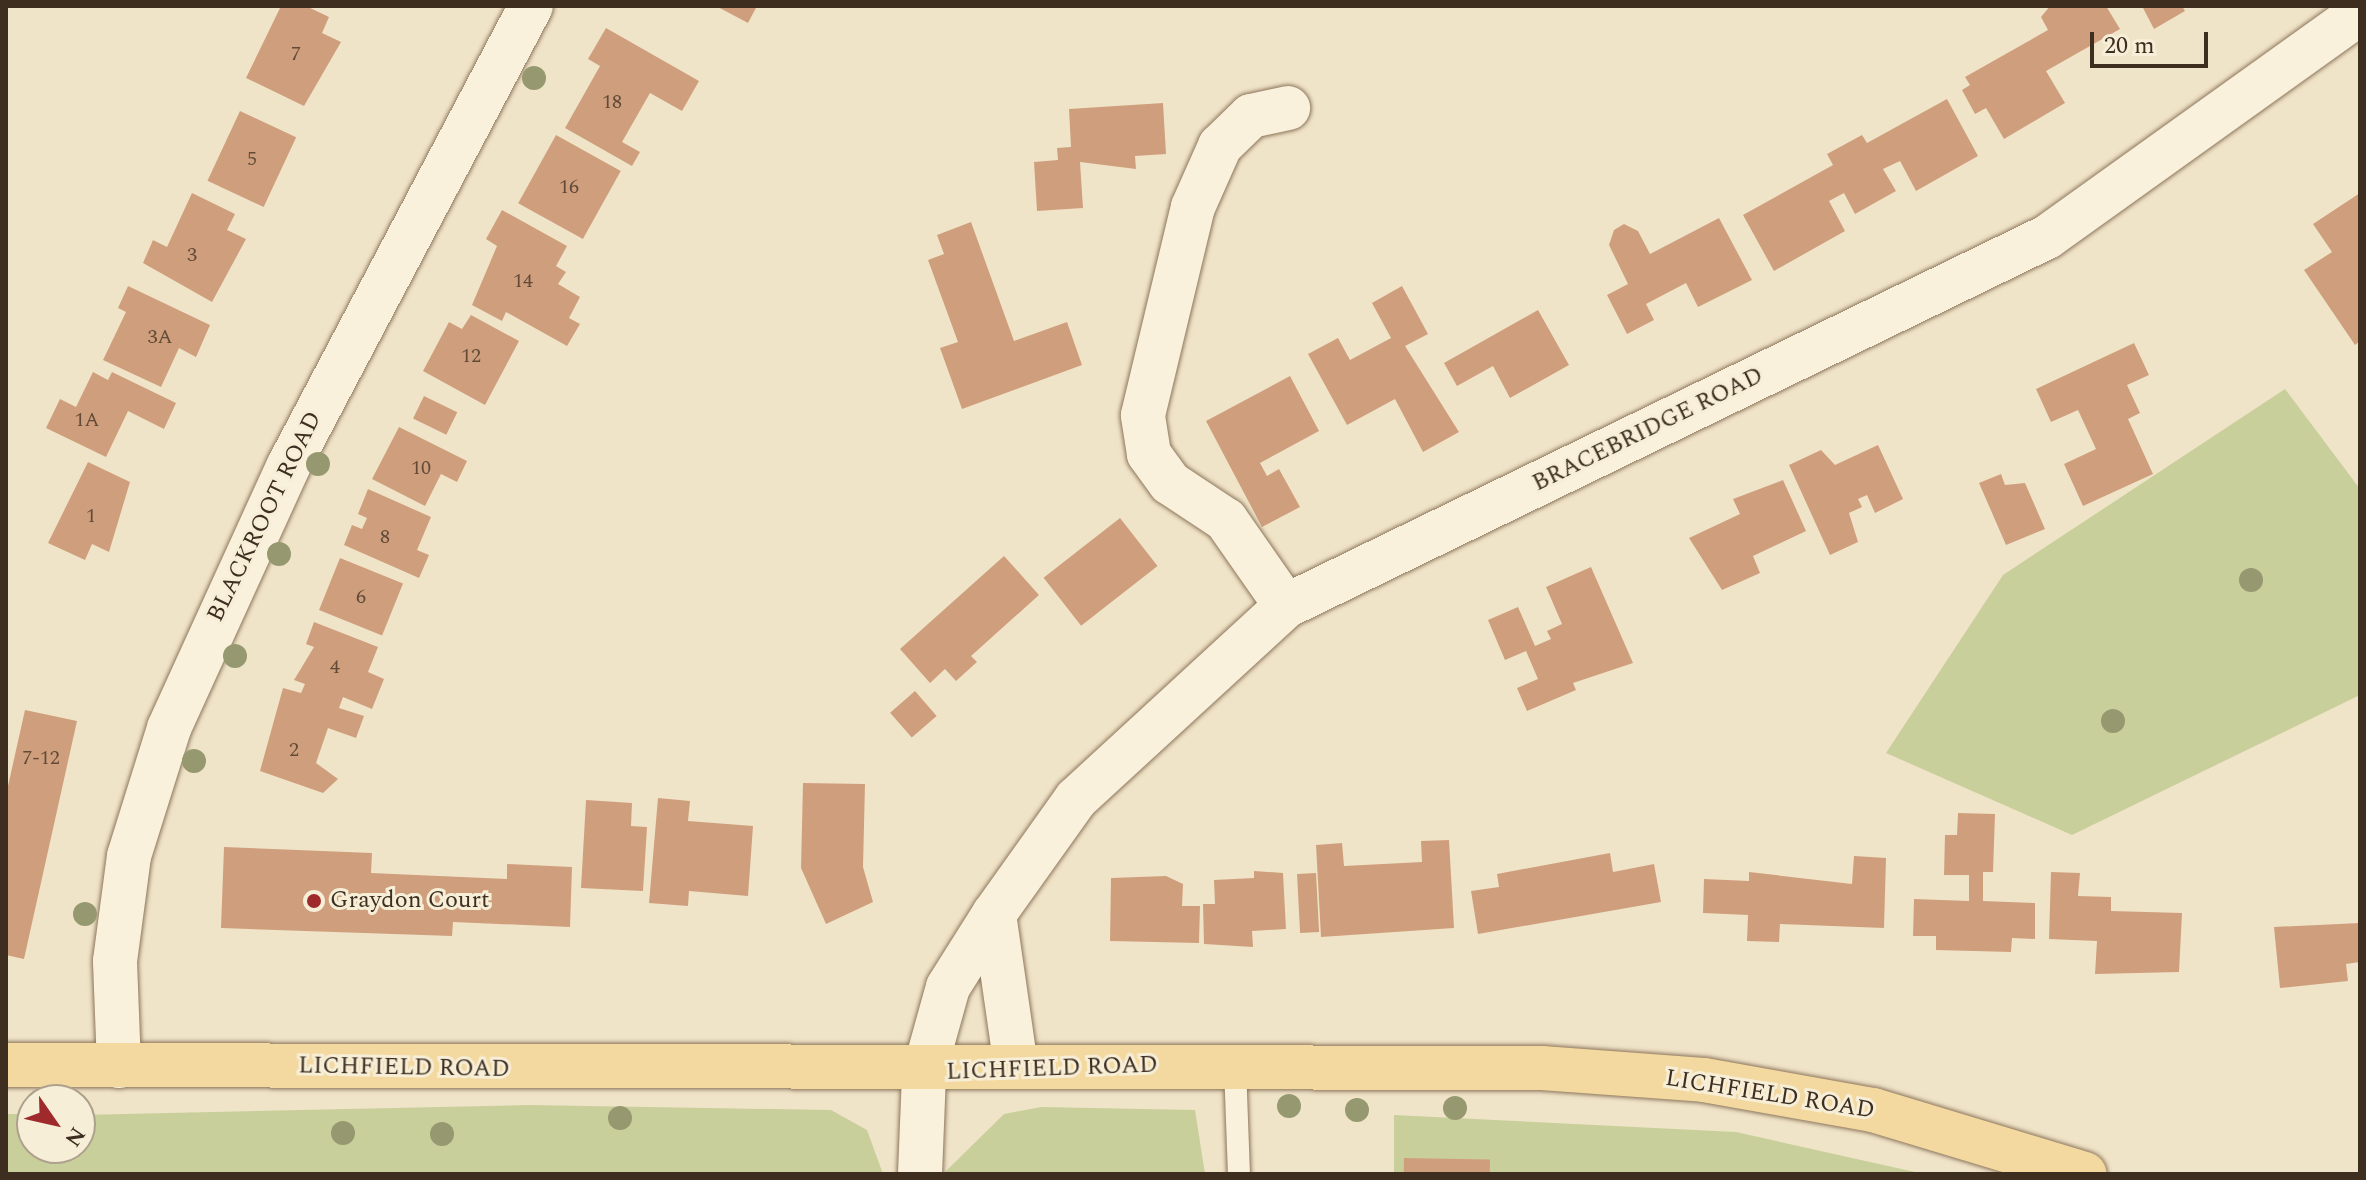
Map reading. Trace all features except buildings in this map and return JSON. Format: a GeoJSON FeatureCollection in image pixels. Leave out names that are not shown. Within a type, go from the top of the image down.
{"type":"FeatureCollection","features":[{"type":"Feature","properties":{"kind":"main road","name":"LICHFIELD ROAD"},"geometry":{"type":"LineString","coordinates":[[6,1065],[924,1073],[1016,1066],[1542,1068],[1704,1080],[1873,1110],[2085,1174]]}},
{"type":"Feature","properties":{"kind":"street","name":"BLACKROOT ROAD"},"geometry":{"type":"LineString","coordinates":[[119,1066],[115,961],[129,856],[169,728],[294,454],[531,6]]}},
{"type":"Feature","properties":{"kind":"street","name":"BRACEBRIDGE ROAD"},"geometry":{"type":"LineString","coordinates":[[920,1174],[924,1073],[948,987],[994,914],[1076,799],[1286,606],[2047,237],[2360,13]]}},
{"type":"Feature","properties":{"kind":"street"},"geometry":{"type":"LineString","coordinates":[[1286,606],[1226,520],[1170,483],[1149,454],[1143,415],[1193,207],[1220,146],[1251,116],[1288,108]]}},
{"type":"Feature","properties":{"kind":"street"},"geometry":{"type":"LineString","coordinates":[[994,914],[1016,1066]]}},
{"type":"Feature","properties":{"kind":"lane"},"geometry":{"type":"LineString","coordinates":[[1235,1066],[1239,1174]]}},
{"type":"Feature","properties":{"kind":"green space"},"geometry":{"type":"Polygon","coordinates":[[[2285,389],[2360,489],[2360,695],[2072,835],[1886,753],[2003,575],[2285,389]]]}},
{"type":"Feature","properties":{"kind":"green space"},"geometry":{"type":"Polygon","coordinates":[[[529,1105],[831,1110],[867,1130],[883,1174],[6,1174],[6,1114],[16,1114],[16,1164],[96,1164],[96,1115],[529,1105]]]}},
{"type":"Feature","properties":{"kind":"green space"},"geometry":{"type":"Polygon","coordinates":[[[1041,1107],[1195,1110],[1205,1174],[943,1174],[1004,1114],[1041,1107]]]}},
{"type":"Feature","properties":{"kind":"green space"},"geometry":{"type":"Polygon","coordinates":[[[1394,1115],[1736,1132],[1924,1174],[1394,1174],[1394,1115]]]}},
{"type":"Feature","properties":{"kind":"place","name":"Graydon Court"},"geometry":{"type":"Point","coordinates":[314,901]}}]}
